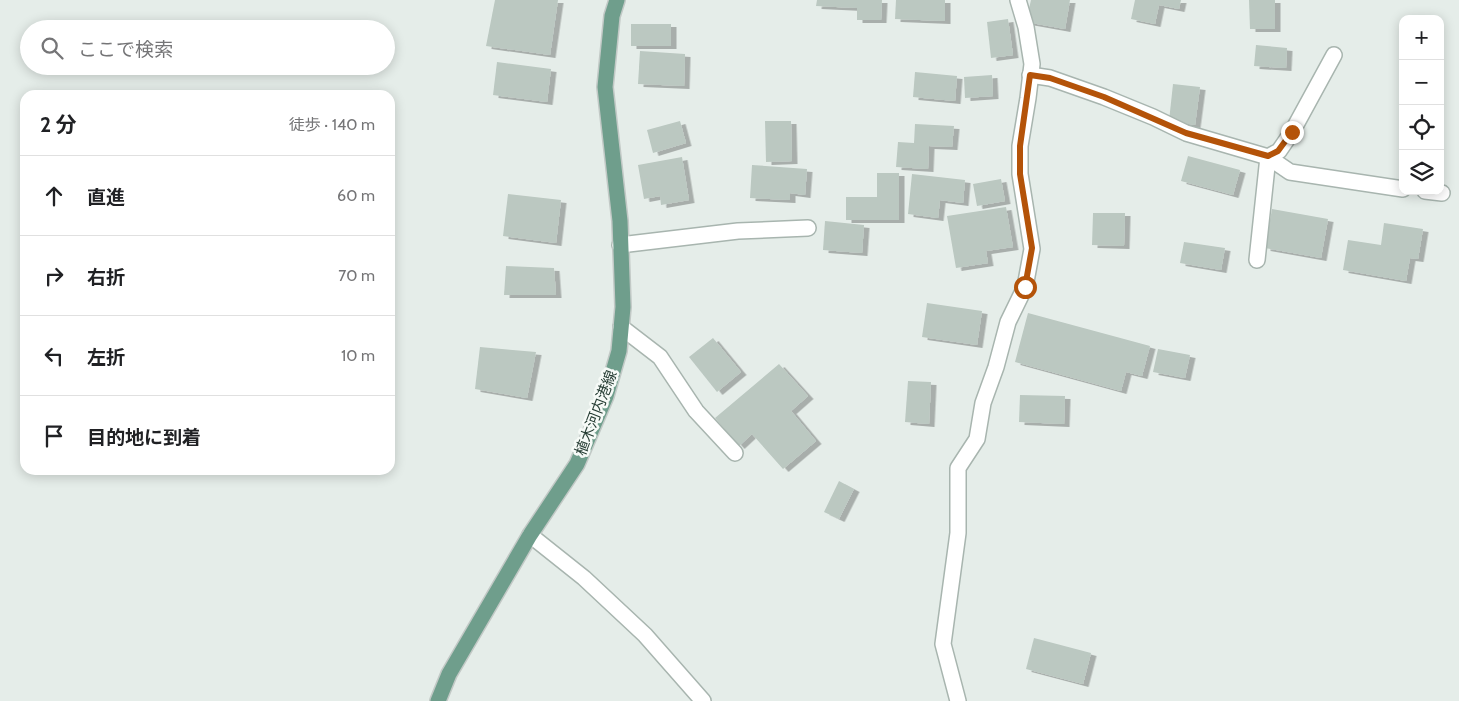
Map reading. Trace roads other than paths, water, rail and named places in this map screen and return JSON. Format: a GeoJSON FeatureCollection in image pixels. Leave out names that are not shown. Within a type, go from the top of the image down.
{"type":"FeatureCollection","features":[{"type":"Feature","properties":{"kind":"main road","name":"植木河内港線"},"geometry":{"type":"LineString","coordinates":[[438,701],[449,674],[530,535],[577,464],[606,396],[619,351],[622,307],[620,222],[605,87],[612,16],[617,0]]}},
{"type":"Feature","properties":{"kind":"street"},"geometry":{"type":"LineString","coordinates":[[958,701],[943,644],[958,533],[958,468],[977,439],[984,403],[1008,322],[1025,287],[1032,248],[1020,174],[1020,155],[1032,64],[1026,27],[1018,0]]}},
{"type":"Feature","properties":{"kind":"street"},"geometry":{"type":"LineString","coordinates":[[1268,156],[1278,151],[1292,132],[1334,55]]}},
{"type":"Feature","properties":{"kind":"street"},"geometry":{"type":"LineString","coordinates":[[1030,75],[1050,78],[1104,97],[1186,133],[1268,156],[1290,172],[1399,188]]}},
{"type":"Feature","properties":{"kind":"street"},"geometry":{"type":"LineString","coordinates":[[1257,260],[1268,156]]}},
{"type":"Feature","properties":{"kind":"street"},"geometry":{"type":"LineString","coordinates":[[620,245],[738,231],[808,228]]}},
{"type":"Feature","properties":{"kind":"street"},"geometry":{"type":"LineString","coordinates":[[621,327],[660,357],[696,411],[736,453]]}},
{"type":"Feature","properties":{"kind":"street"},"geometry":{"type":"LineString","coordinates":[[530,535],[584,578],[645,635],[703,701]]}}]}
